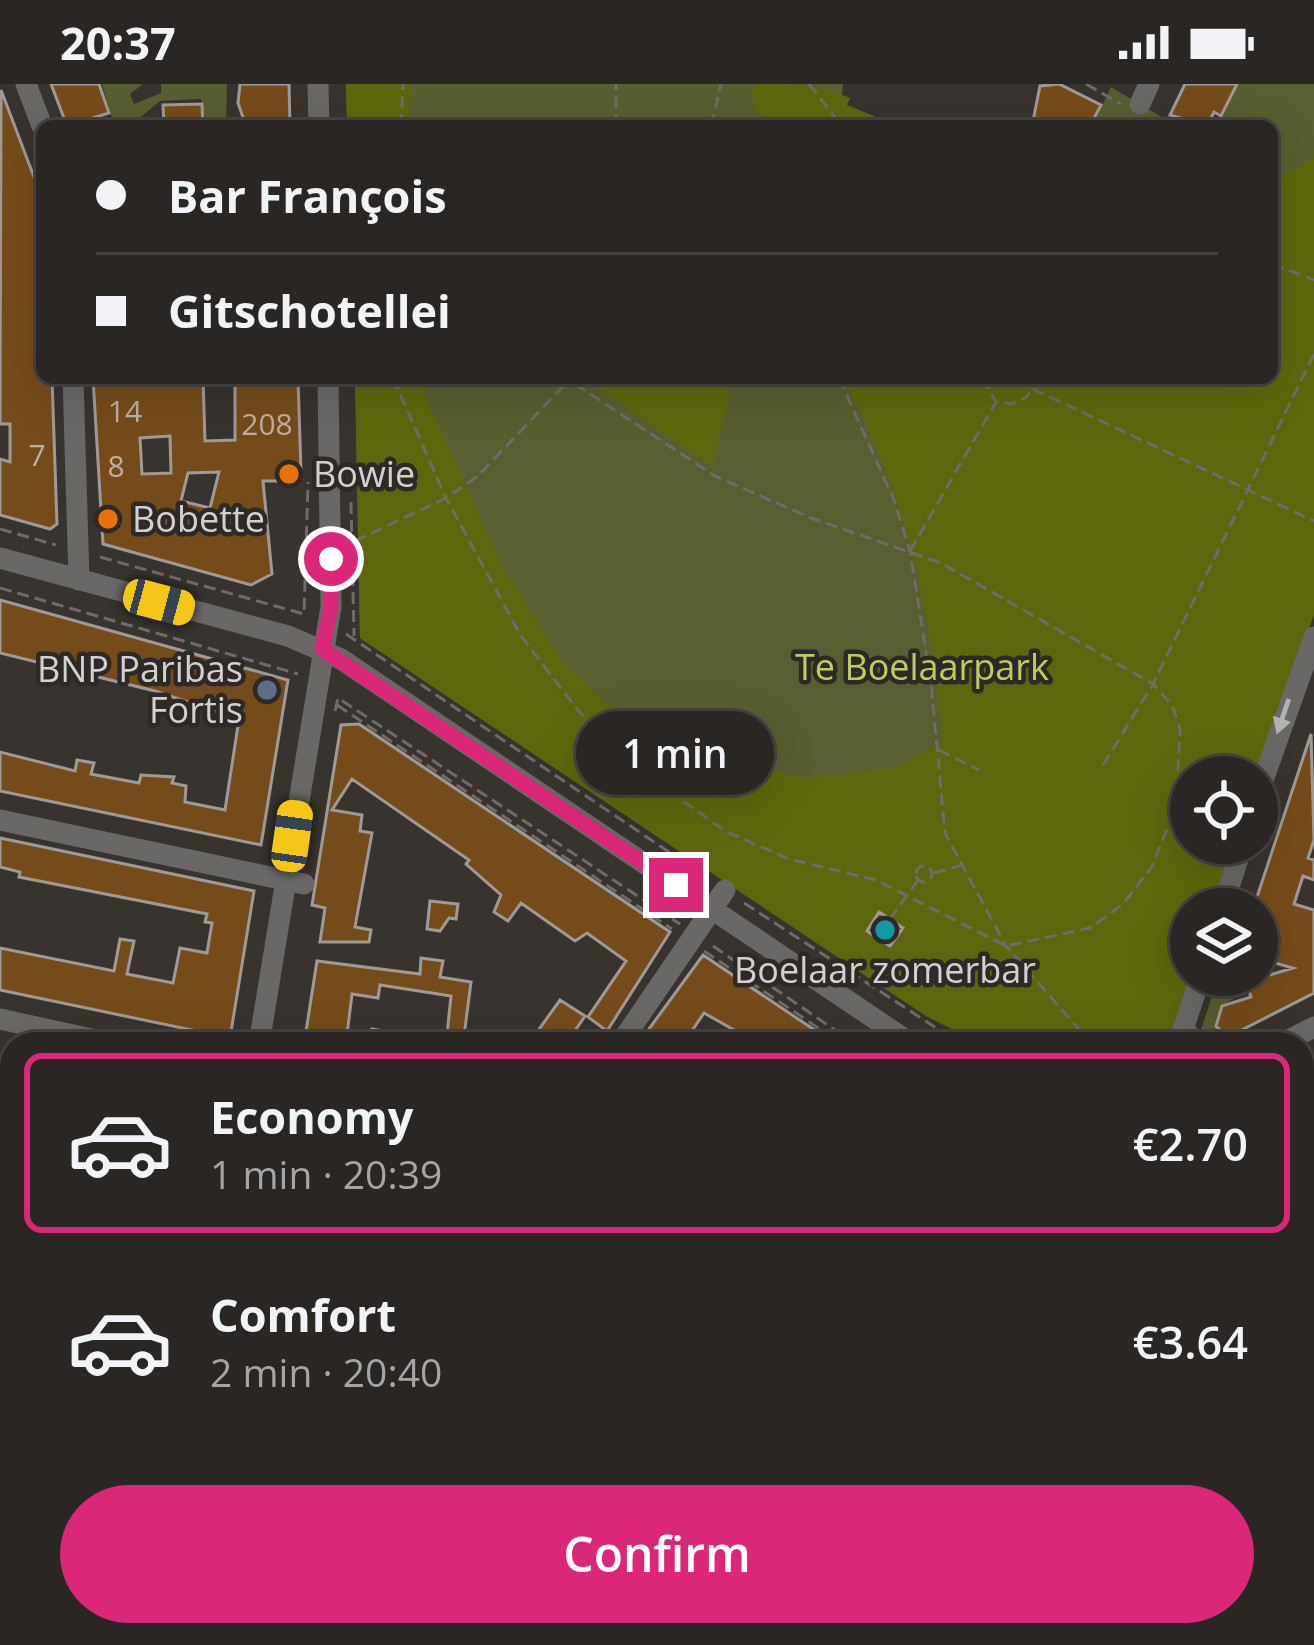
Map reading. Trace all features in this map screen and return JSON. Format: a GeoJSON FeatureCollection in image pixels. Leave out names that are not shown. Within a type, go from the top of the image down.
{"type":"FeatureCollection","features":[{"type":"Feature","properties":{"kind":"street"},"geometry":{"type":"LineString","coordinates":[[26,84],[40,120]]}},
{"type":"Feature","properties":{"kind":"street"},"geometry":{"type":"LineString","coordinates":[[318,84],[319,120]]}},
{"type":"Feature","properties":{"kind":"street"},"geometry":{"type":"LineString","coordinates":[[73,384],[79,580]]}},
{"type":"Feature","properties":{"kind":"street"},"geometry":{"type":"LineString","coordinates":[[263,1032],[295,882],[331,607],[328,384]]}},
{"type":"Feature","properties":{"kind":"street"},"geometry":{"type":"LineString","coordinates":[[0,558],[322,649],[718,900],[894,1032]]}},
{"type":"Feature","properties":{"kind":"street"},"geometry":{"type":"LineString","coordinates":[[1272,756],[1314,637]]}},
{"type":"Feature","properties":{"kind":"street"},"geometry":{"type":"LineString","coordinates":[[0,820],[295,882]]}},
{"type":"Feature","properties":{"kind":"street"},"geometry":{"type":"LineString","coordinates":[[628,1032],[718,900]]}},
{"type":"Feature","properties":{"kind":"street"},"geometry":{"type":"LineString","coordinates":[[1185,1032],[1194,996]]}},
{"type":"Feature","properties":{"kind":"street"},"geometry":{"type":"LineString","coordinates":[[0,1019],[59,1032]]}},
{"type":"Feature","properties":{"kind":"path"},"geometry":{"type":"LineString","coordinates":[[400,120],[403,84]]}},
{"type":"Feature","properties":{"kind":"path"},"geometry":{"type":"LineString","coordinates":[[616,84],[616,120]]}},
{"type":"Feature","properties":{"kind":"path"},"geometry":{"type":"LineString","coordinates":[[712,120],[721,84]]}},
{"type":"Feature","properties":{"kind":"path"},"geometry":{"type":"LineString","coordinates":[[809,84],[837,120]]}},
{"type":"Feature","properties":{"kind":"path"},"geometry":{"type":"LineString","coordinates":[[1086,84],[1142,100]]}},
{"type":"Feature","properties":{"kind":"path"},"geometry":{"type":"LineString","coordinates":[[1278,266],[1314,280]]}},
{"type":"Feature","properties":{"kind":"path"},"geometry":{"type":"LineString","coordinates":[[1102,765],[1153,684],[1314,354]]}},
{"type":"Feature","properties":{"kind":"path"},"geometry":{"type":"LineString","coordinates":[[396,384],[446,498],[529,649],[627,761],[727,832],[789,859],[863,875],[1006,946],[1090,928],[1123,904],[1151,868],[1176,808],[1180,729],[1172,705],[1153,684],[965,575],[811,518],[715,476],[577,384]]}},
{"type":"Feature","properties":{"kind":"path"},"geometry":{"type":"LineString","coordinates":[[564,384],[484,471],[446,498],[352,542],[354,640],[718,900],[941,1032]]}},
{"type":"Feature","properties":{"kind":"path"},"geometry":{"type":"LineString","coordinates":[[842,384],[894,500],[910,551],[945,833],[1006,946],[1081,1032]]}},
{"type":"Feature","properties":{"kind":"path"},"geometry":{"type":"LineString","coordinates":[[986,384],[996,402]]}},
{"type":"Feature","properties":{"kind":"path"},"geometry":{"type":"LineString","coordinates":[[996,402],[1020,402],[1034,384]]}},
{"type":"Feature","properties":{"kind":"path"},"geometry":{"type":"LineString","coordinates":[[1033,389],[1314,521]]}},
{"type":"Feature","properties":{"kind":"path"},"geometry":{"type":"LineString","coordinates":[[910,551],[996,402]]}},
{"type":"Feature","properties":{"kind":"path"},"geometry":{"type":"LineString","coordinates":[[0,529],[304,614],[309,477]]}},
{"type":"Feature","properties":{"kind":"path"},"geometry":{"type":"LineString","coordinates":[[0,588],[285,668]]}},
{"type":"Feature","properties":{"kind":"path"},"geometry":{"type":"LineString","coordinates":[[825,1032],[692,938],[445,767],[337,702],[692,938],[837,1032]]}},
{"type":"Feature","properties":{"kind":"path"},"geometry":{"type":"LineString","coordinates":[[938,749],[979,770]]}},
{"type":"Feature","properties":{"kind":"path"},"geometry":{"type":"LineString","coordinates":[[918,880],[926,882],[932,874],[966,864]]}},
{"type":"Feature","properties":{"kind":"path"},"geometry":{"type":"LineString","coordinates":[[890,919],[918,880],[920,867],[932,874]]}},
{"type":"Feature","properties":{"kind":"green space"},"geometry":{"type":"Polygon","coordinates":[[[102,84],[143,84],[130,94],[134,104],[161,93],[161,84],[227,84],[226,120],[205,120],[201,99],[160,101],[137,120],[113,120],[102,84]]]}},
{"type":"Feature","properties":{"kind":"green space"},"geometry":{"type":"Polygon","coordinates":[[[346,84],[843,84],[842,95],[850,98],[846,105],[883,120],[347,120],[346,84]]]}},
{"type":"Feature","properties":{"kind":"green space"},"geometry":{"type":"Polygon","coordinates":[[[346,84],[412,84],[408,120],[347,120],[346,84]]]}},
{"type":"Feature","properties":{"kind":"green space"},"geometry":{"type":"Polygon","coordinates":[[[757,84],[804,86],[850,98],[847,105],[883,120],[770,120],[756,111],[752,92],[757,84]]]}},
{"type":"Feature","properties":{"kind":"green space","name":"Te Boelaarpark"},"geometry":{"type":"Polygon","coordinates":[[[1236,84],[1314,84],[1314,615],[1207,756],[1170,756],[1170,864],[1198,864],[1205,888],[1170,888],[1170,923],[1001,1032],[958,1032],[926,1016],[360,638],[355,384],[1278,384],[1278,120],[1219,120],[1236,84]]]}},
{"type":"Feature","properties":{"kind":"green space"},"geometry":{"type":"Polygon","coordinates":[[[1111,87],[1167,120],[1095,120],[1111,87]]]}},
{"type":"Feature","properties":{"kind":"green space","name":"Te Boelaarpark"},"geometry":{"type":"Polygon","coordinates":[[[1314,158],[1314,615],[1263,756],[1170,756],[1170,864],[1226,864],[1219,888],[1170,888],[1170,996],[1187,996],[1186,1032],[958,1032],[926,1016],[360,638],[355,384],[425,384],[424,394],[503,567],[563,662],[633,729],[729,762],[806,778],[896,768],[943,741],[938,693],[923,600],[899,509],[884,465],[845,384],[1278,384],[1278,179],[1314,158]]]}},
{"type":"Feature","properties":{"kind":"green space"},"geometry":{"type":"Polygon","coordinates":[[[593,384],[727,384],[730,395],[712,466],[593,384]]]}},
{"type":"Feature","properties":{"kind":"green space"},"geometry":{"type":"Polygon","coordinates":[[[1212,996],[1237,996],[1222,1006],[1216,1026],[1223,1032],[1203,1032],[1212,996]]]}},
{"type":"Feature","properties":{"kind":"building"},"geometry":{"type":"Polygon","coordinates":[[[51,84],[99,84],[109,113],[65,120],[51,84]]]}},
{"type":"Feature","properties":{"kind":"building"},"geometry":{"type":"Polygon","coordinates":[[[240,84],[289,84],[290,120],[244,120],[238,103],[240,84]]]}},
{"type":"Feature","properties":{"kind":"building"},"geometry":{"type":"Polygon","coordinates":[[[1059,84],[1101,105],[1093,120],[1033,120],[1040,86],[1059,84]]]}},
{"type":"Feature","properties":{"kind":"building"},"geometry":{"type":"Polygon","coordinates":[[[1185,84],[1237,84],[1221,116],[1214,112],[1210,120],[1187,120],[1170,115],[1185,84]]]}},
{"type":"Feature","properties":{"kind":"building"},"geometry":{"type":"Polygon","coordinates":[[[1,90],[36,182],[36,384],[52,384],[57,524],[50,529],[0,515],[0,459],[10,462],[10,424],[0,424],[1,90]]]}},
{"type":"Feature","properties":{"kind":"building"},"geometry":{"type":"Polygon","coordinates":[[[202,104],[203,120],[164,120],[163,105],[202,104]]]}},
{"type":"Feature","properties":{"kind":"building"},"geometry":{"type":"Polygon","coordinates":[[[93,384],[203,384],[205,441],[235,440],[235,385],[298,384],[301,473],[295,481],[263,481],[272,574],[251,585],[103,544],[93,384]],[[170,436],[140,438],[142,474],[171,473],[170,436]],[[219,472],[188,473],[181,501],[210,508],[219,472]]]}},
{"type":"Feature","properties":{"kind":"building"},"geometry":{"type":"Polygon","coordinates":[[[0,600],[288,680],[261,845],[0,791],[0,752],[75,771],[77,760],[94,763],[91,774],[139,783],[141,775],[174,777],[172,783],[186,786],[185,802],[225,810],[239,719],[155,691],[0,653],[0,600]]]}},
{"type":"Feature","properties":{"kind":"building"},"geometry":{"type":"Polygon","coordinates":[[[359,724],[670,932],[607,1031],[588,1017],[626,961],[587,933],[575,941],[521,903],[508,921],[494,912],[501,895],[466,864],[469,860],[352,779],[332,810],[362,815],[360,831],[372,833],[355,927],[371,930],[369,942],[320,942],[325,908],[312,905],[341,725],[359,724]]]}},
{"type":"Feature","properties":{"kind":"building"},"geometry":{"type":"Polygon","coordinates":[[[1311,734],[1314,840],[1308,858],[1314,860],[1314,880],[1303,876],[1294,904],[1314,910],[1314,993],[1238,1032],[1223,1032],[1216,1026],[1222,1006],[1251,996],[1278,996],[1278,972],[1293,968],[1278,964],[1278,888],[1260,888],[1268,864],[1278,864],[1278,834],[1311,734]]]}},
{"type":"Feature","properties":{"kind":"building"},"geometry":{"type":"Polygon","coordinates":[[[0,838],[254,891],[231,1032],[201,1032],[0,990],[0,948],[114,971],[120,939],[134,941],[127,974],[173,983],[180,948],[207,953],[212,923],[205,922],[207,914],[19,877],[20,872],[0,867],[0,838]]]}},
{"type":"Feature","properties":{"kind":"building"},"geometry":{"type":"Polygon","coordinates":[[[430,901],[458,904],[456,919],[449,918],[440,931],[427,929],[430,901]]]}},
{"type":"Feature","properties":{"kind":"building","name":"Boelaar zomerbar"},"geometry":{"type":"Polygon","coordinates":[[[879,912],[903,928],[890,946],[867,931],[879,912]]]}},
{"type":"Feature","properties":{"kind":"building"},"geometry":{"type":"Polygon","coordinates":[[[703,955],[818,1032],[738,1032],[704,1013],[691,1032],[647,1032],[703,955]]]}},
{"type":"Feature","properties":{"kind":"building"},"geometry":{"type":"Polygon","coordinates":[[[421,958],[443,961],[440,977],[471,982],[465,1032],[447,1032],[451,996],[380,985],[378,998],[352,994],[347,1032],[306,1032],[317,961],[420,974],[421,958]]]}},
{"type":"Feature","properties":{"kind":"building"},"geometry":{"type":"Polygon","coordinates":[[[560,1000],[585,1016],[574,1032],[537,1032],[560,1000]]]}},
{"type":"Feature","properties":{"kind":"place","name":"Bowie"},"geometry":{"type":"Point","coordinates":[289,474]}},
{"type":"Feature","properties":{"kind":"place","name":"Bobette"},"geometry":{"type":"Point","coordinates":[108,519]}},
{"type":"Feature","properties":{"kind":"place","name":"BNP Paribas Fortis"},"geometry":{"type":"Point","coordinates":[267,690]}},
{"type":"Feature","properties":{"kind":"place","name":"Boelaar zomerbar"},"geometry":{"type":"Point","coordinates":[885,930]}},
{"type":"Feature","properties":{"kind":"route"},"geometry":{"type":"LineString","coordinates":[[331,559],[331,607],[322,649],[676,885]]}}]}
